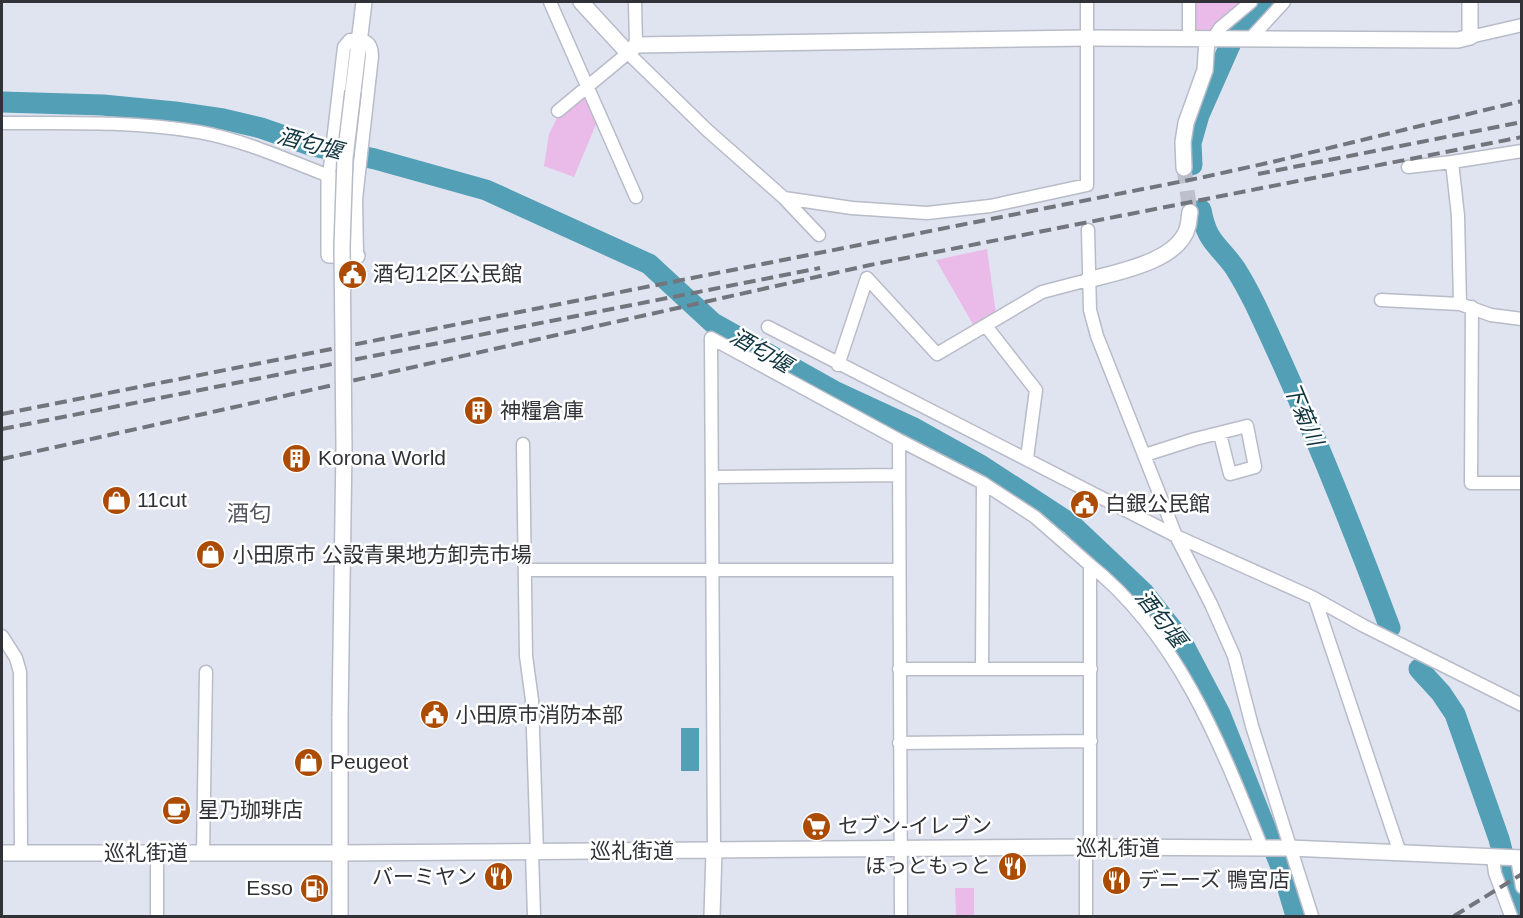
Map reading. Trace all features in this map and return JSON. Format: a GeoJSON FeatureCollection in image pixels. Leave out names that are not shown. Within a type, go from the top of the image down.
{"type":"FeatureCollection","features":[{"type":"Feature","properties":{"kind":"street"},"geometry":{"type":"LineString","coordinates":[[340,916],[344,448],[342,246],[345,158],[364,2]]}},
{"type":"Feature","properties":{"kind":"street"},"geometry":{"type":"LineString","coordinates":[[550,2],[636,197]]}},
{"type":"Feature","properties":{"kind":"street"},"geometry":{"type":"LineString","coordinates":[[581,2],[632,49],[707,130],[784,198],[819,236]]}},
{"type":"Feature","properties":{"kind":"street"},"geometry":{"type":"LineString","coordinates":[[632,49],[635,2]]}},
{"type":"Feature","properties":{"kind":"street"},"geometry":{"type":"LineString","coordinates":[[784,198],[852,208],[927,213],[990,206],[1087,185],[1087,2]]}},
{"type":"Feature","properties":{"kind":"street"},"geometry":{"type":"LineString","coordinates":[[1189,2],[1189,39]]}},
{"type":"Feature","properties":{"kind":"street"},"geometry":{"type":"LineString","coordinates":[[1184,168],[1183,142],[1186,123],[1205,70],[1213,39],[1220,28],[1251,2]]}},
{"type":"Feature","properties":{"kind":"street"},"geometry":{"type":"LineString","coordinates":[[1246,40],[1284,2]]}},
{"type":"Feature","properties":{"kind":"street"},"geometry":{"type":"LineString","coordinates":[[1470,2],[1470,38]]}},
{"type":"Feature","properties":{"kind":"street"},"geometry":{"type":"LineString","coordinates":[[558,111],[632,49],[1087,38],[1458,40],[1521,25]]}},
{"type":"Feature","properties":{"kind":"street"},"geometry":{"type":"LineString","coordinates":[[350,39],[360,39],[369,42],[372,47],[372,56],[356,199],[357,256],[329,255],[329,177],[344,47],[350,39]]}},
{"type":"Feature","properties":{"kind":"street"},"geometry":{"type":"LineString","coordinates":[[2,123],[82,123],[199,132],[233,140],[329,177]]}},
{"type":"Feature","properties":{"kind":"street"},"geometry":{"type":"LineString","coordinates":[[1408,167],[1521,151]]}},
{"type":"Feature","properties":{"kind":"street"},"geometry":{"type":"LineString","coordinates":[[1452,162],[1466,305],[1471,483],[1521,483]]}},
{"type":"Feature","properties":{"kind":"street"},"geometry":{"type":"LineString","coordinates":[[838,364],[867,278],[937,354],[1042,292],[1139,265],[1164,255],[1179,244],[1188,228],[1190,212]]}},
{"type":"Feature","properties":{"kind":"street"},"geometry":{"type":"LineString","coordinates":[[1088,230],[1090,310],[1097,336],[1176,536],[1211,604],[1234,656],[1252,726],[1312,916]]}},
{"type":"Feature","properties":{"kind":"street"},"geometry":{"type":"LineString","coordinates":[[1381,300],[1466,305],[1491,315],[1521,318]]}},
{"type":"Feature","properties":{"kind":"street"},"geometry":{"type":"LineString","coordinates":[[986,326],[1036,390],[1027,458]]}},
{"type":"Feature","properties":{"kind":"street"},"geometry":{"type":"LineString","coordinates":[[768,327],[1176,536],[1315,599],[1521,705]]}},
{"type":"Feature","properties":{"kind":"street"},"geometry":{"type":"LineString","coordinates":[[712,916],[714,851],[711,338],[983,483],[1035,517],[1112,582],[1171,654],[1219,743],[1262,848]]}},
{"type":"Feature","properties":{"kind":"street"},"geometry":{"type":"LineString","coordinates":[[1145,455],[1194,439],[1220,434]]}},
{"type":"Feature","properties":{"kind":"street"},"geometry":{"type":"LineString","coordinates":[[899,440],[899,743],[902,916]]}},
{"type":"Feature","properties":{"kind":"street"},"geometry":{"type":"LineString","coordinates":[[523,444],[526,656],[532,700],[534,916]]}},
{"type":"Feature","properties":{"kind":"street"},"geometry":{"type":"LineString","coordinates":[[712,477],[899,475]]}},
{"type":"Feature","properties":{"kind":"street"},"geometry":{"type":"LineString","coordinates":[[982,669],[983,483]]}},
{"type":"Feature","properties":{"kind":"street"},"geometry":{"type":"LineString","coordinates":[[1086,916],[1091,741],[1090,565]]}},
{"type":"Feature","properties":{"kind":"street"},"geometry":{"type":"LineString","coordinates":[[525,570],[899,570]]}},
{"type":"Feature","properties":{"kind":"street"},"geometry":{"type":"LineString","coordinates":[[1315,599],[1400,853]]}},
{"type":"Feature","properties":{"kind":"street"},"geometry":{"type":"LineString","coordinates":[[2,636],[16,658],[20,672],[21,853]]}},
{"type":"Feature","properties":{"kind":"street"},"geometry":{"type":"LineString","coordinates":[[899,669],[1091,669]]}},
{"type":"Feature","properties":{"kind":"street"},"geometry":{"type":"LineString","coordinates":[[203,853],[206,672]]}},
{"type":"Feature","properties":{"kind":"street"},"geometry":{"type":"LineString","coordinates":[[899,743],[1091,741]]}},
{"type":"Feature","properties":{"kind":"street"},"geometry":{"type":"LineString","coordinates":[[1289,848],[1508,858]]}},
{"type":"Feature","properties":{"kind":"street","name":"巡礼街道"},"geometry":{"type":"LineString","coordinates":[[2,853],[1289,848]]}},
{"type":"Feature","properties":{"kind":"street"},"geometry":{"type":"LineString","coordinates":[[157,853],[157,916]]}},
{"type":"Feature","properties":{"kind":"street"},"geometry":{"type":"LineString","coordinates":[[1508,858],[1521,887]]}},
{"type":"Feature","properties":{"kind":"street"},"geometry":{"type":"LineString","coordinates":[[1508,858],[1495,873],[1510,916]]}},
{"type":"Feature","properties":{"kind":"shaded area"},"geometry":{"type":"Polygon","coordinates":[[[1196,2],[1242,2],[1207,35],[1196,34],[1196,2]]]}},
{"type":"Feature","properties":{"kind":"shaded area"},"geometry":{"type":"Polygon","coordinates":[[[592,87],[602,110],[574,177],[544,166],[549,134],[559,114],[592,87]]]}},
{"type":"Feature","properties":{"kind":"shaded area"},"geometry":{"type":"Polygon","coordinates":[[[987,249],[996,314],[974,326],[936,260],[987,249]]]}},
{"type":"Feature","properties":{"kind":"shaded area"},"geometry":{"type":"Polygon","coordinates":[[[955,888],[974,888],[974,916],[956,916],[955,888]]]}},
{"type":"Feature","properties":{"kind":"water"},"geometry":{"type":"Polygon","coordinates":[[[681,728],[699,728],[699,771],[681,771],[681,728]]]}},
{"type":"Feature","properties":{"kind":"waterway","name":"下菊川"},"geometry":{"type":"LineString","coordinates":[[1192,165],[1191,143],[1199,115],[1230,45],[1238,29],[1266,2]]}},
{"type":"Feature","properties":{"kind":"waterway","name":"酒匂堰"},"geometry":{"type":"LineString","coordinates":[[2,102],[103,105],[223,119],[261,128],[313,146],[375,159],[486,190],[649,264],[713,323],[834,391],[912,427],[982,466],[1071,524],[1144,593],[1181,640],[1220,714],[1283,872],[1296,916]]}},
{"type":"Feature","properties":{"kind":"waterway","name":"下菊川"},"geometry":{"type":"LineString","coordinates":[[1201,210],[1206,230],[1235,268],[1255,304],[1291,383],[1326,464],[1390,628]]}},
{"type":"Feature","properties":{"kind":"waterway","name":"下菊川"},"geometry":{"type":"LineString","coordinates":[[1419,669],[1441,693],[1455,714],[1499,839],[1519,916]]}},
{"type":"Feature","properties":{"kind":"tunnel"},"geometry":{"type":"LineString","coordinates":[[1184,168],[1190,212]]}},
{"type":"Feature","properties":{"kind":"railway"},"geometry":{"type":"LineString","coordinates":[[2,414],[1204,177],[1522,101]]}},
{"type":"Feature","properties":{"kind":"railway"},"geometry":{"type":"LineString","coordinates":[[1258,174],[1522,122]]}},
{"type":"Feature","properties":{"kind":"railway"},"geometry":{"type":"LineString","coordinates":[[2,459],[870,265],[1522,137]]}},
{"type":"Feature","properties":{"kind":"railway"},"geometry":{"type":"LineString","coordinates":[[2,429],[820,268]]}},
{"type":"Feature","properties":{"kind":"railway"},"geometry":{"type":"LineString","coordinates":[[1454,916],[1522,874]]}},
{"type":"Feature","properties":{"kind":"place","name":"酒匂12区公民館"},"geometry":{"type":"Point","coordinates":[352,274]}},
{"type":"Feature","properties":{"kind":"place","name":"神糧倉庫"},"geometry":{"type":"Point","coordinates":[479,411]}},
{"type":"Feature","properties":{"kind":"place","name":"Korona World"},"geometry":{"type":"Point","coordinates":[297,458]}},
{"type":"Feature","properties":{"kind":"place","name":"11cut"},"geometry":{"type":"Point","coordinates":[116,500]}},
{"type":"Feature","properties":{"kind":"place","name":"白銀公民館"},"geometry":{"type":"Point","coordinates":[1084,504]}},
{"type":"Feature","properties":{"kind":"place","name":"小田原市 公設青果地方卸売市場"},"geometry":{"type":"Point","coordinates":[211,555]}},
{"type":"Feature","properties":{"kind":"place","name":"小田原市消防本部"},"geometry":{"type":"Point","coordinates":[434,715]}},
{"type":"Feature","properties":{"kind":"place","name":"Peugeot"},"geometry":{"type":"Point","coordinates":[309,762]}},
{"type":"Feature","properties":{"kind":"place","name":"星乃珈琲店"},"geometry":{"type":"Point","coordinates":[177,810]}},
{"type":"Feature","properties":{"kind":"place","name":"セブン-イレブン"},"geometry":{"type":"Point","coordinates":[817,826]}},
{"type":"Feature","properties":{"kind":"place","name":"ほっともっと"},"geometry":{"type":"Point","coordinates":[1012,866]}},
{"type":"Feature","properties":{"kind":"place","name":"バーミヤン"},"geometry":{"type":"Point","coordinates":[498,877]}},
{"type":"Feature","properties":{"kind":"place","name":"デニーズ 鴨宮店"},"geometry":{"type":"Point","coordinates":[1117,880]}},
{"type":"Feature","properties":{"kind":"place","name":"Esso"},"geometry":{"type":"Point","coordinates":[314,888]}},
{"type":"Feature","properties":{"kind":"district","name":"酒匂"},"geometry":{"type":"Point","coordinates":[249,513]}}]}
